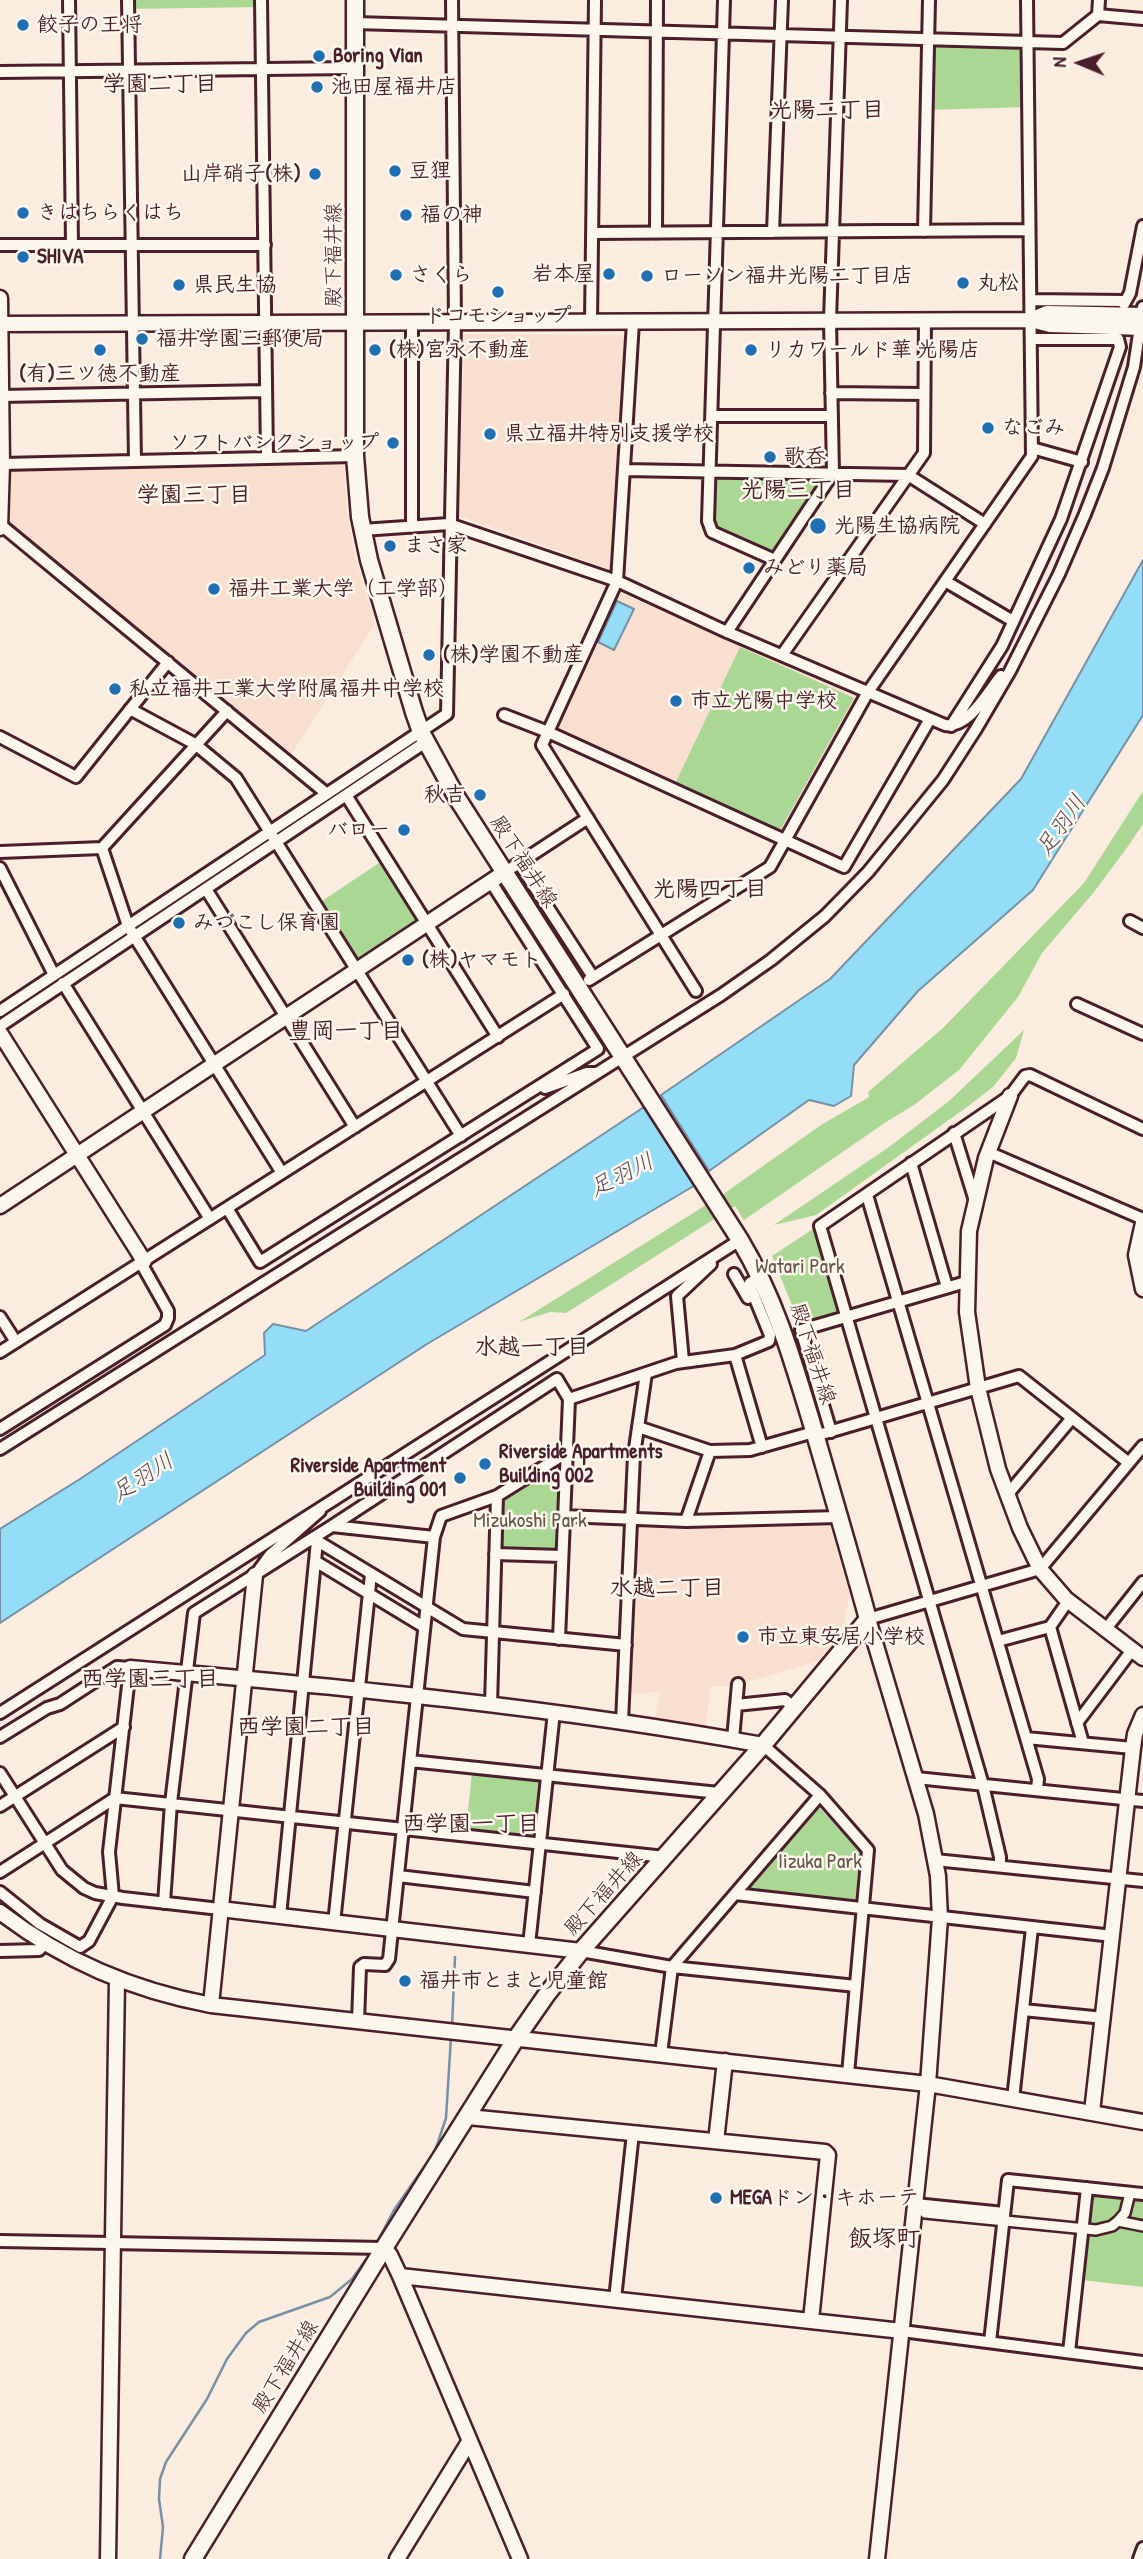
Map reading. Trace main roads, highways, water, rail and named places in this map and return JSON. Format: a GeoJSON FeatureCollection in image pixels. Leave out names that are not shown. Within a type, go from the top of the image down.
{"type":"FeatureCollection","features":[{"type":"Feature","properties":{"kind":"main road","name":"殿下福井線"},"geometry":{"type":"LineString","coordinates":[[193,2559],[384,2248],[547,1994],[581,1951],[763,1745],[868,1619],[839,1517],[820,1433],[761,1277],[623,1057],[512,868],[457,798],[424,737],[400,671],[362,530],[355,456],[355,0]]}},
{"type":"Feature","properties":{"kind":"water","name":"足羽川"},"geometry":{"type":"Polygon","coordinates":[[[1143,560],[1143,715],[1033,890],[918,991],[854,1065],[851,1096],[834,1106],[809,1100],[709,1171],[661,1095],[830,979],[1021,779],[1143,560]]]}},
{"type":"Feature","properties":{"kind":"water"},"geometry":{"type":"Polygon","coordinates":[[[617,601],[634,609],[614,650],[598,642],[617,601]]]}},
{"type":"Feature","properties":{"kind":"water","name":"足羽川"},"geometry":{"type":"Polygon","coordinates":[[[644,1107],[697,1184],[427,1344],[0,1623],[0,1529],[80,1479],[265,1355],[264,1333],[273,1324],[306,1331],[644,1107]]]}},
{"type":"Feature","properties":{"kind":"waterway"},"geometry":{"type":"LineString","coordinates":[[452,2027],[455,1957]]}},
{"type":"Feature","properties":{"kind":"waterway"},"geometry":{"type":"LineString","coordinates":[[375,2246],[394,2210],[435,2151],[446,2118],[451,2037]]}},
{"type":"Feature","properties":{"kind":"waterway"},"geometry":{"type":"LineString","coordinates":[[160,2559],[163,2527],[159,2499],[160,2479],[166,2462],[207,2399],[227,2359],[246,2333],[259,2322],[330,2297],[352,2279],[372,2251]]}},
{"type":"Feature","properties":{"kind":"place","name":"餃子の王将"},"geometry":{"type":"Point","coordinates":[23,25]}},
{"type":"Feature","properties":{"kind":"place","name":"Boring Vian"},"geometry":{"type":"Point","coordinates":[319,56]}},
{"type":"Feature","properties":{"kind":"place","name":"池田屋福井店"},"geometry":{"type":"Point","coordinates":[317,87]}},
{"type":"Feature","properties":{"kind":"place","name":"豆狸"},"geometry":{"type":"Point","coordinates":[395,171]}},
{"type":"Feature","properties":{"kind":"place","name":"山岸硝子(株)"},"geometry":{"type":"Point","coordinates":[315,174]}},
{"type":"Feature","properties":{"kind":"place","name":"きはちらくはち"},"geometry":{"type":"Point","coordinates":[23,213]}},
{"type":"Feature","properties":{"kind":"place","name":"福の神"},"geometry":{"type":"Point","coordinates":[406,215]}},
{"type":"Feature","properties":{"kind":"place","name":"SHIVA"},"geometry":{"type":"Point","coordinates":[23,257]}},
{"type":"Feature","properties":{"kind":"place","name":"岩本屋"},"geometry":{"type":"Point","coordinates":[609,274]}},
{"type":"Feature","properties":{"kind":"place","name":"さくら"},"geometry":{"type":"Point","coordinates":[396,275]}},
{"type":"Feature","properties":{"kind":"place","name":"ローソン福井光陽二丁目店"},"geometry":{"type":"Point","coordinates":[647,276]}},
{"type":"Feature","properties":{"kind":"place","name":"丸松"},"geometry":{"type":"Point","coordinates":[963,283]}},
{"type":"Feature","properties":{"kind":"place","name":"県民生協"},"geometry":{"type":"Point","coordinates":[179,285]}},
{"type":"Feature","properties":{"kind":"place","name":"ドコモショップ"},"geometry":{"type":"Point","coordinates":[498,292]}},
{"type":"Feature","properties":{"kind":"place","name":"福井学園三郵便局"},"geometry":{"type":"Point","coordinates":[142,339]}},
{"type":"Feature","properties":{"kind":"place","name":"(有)三ツ徳不動産"},"geometry":{"type":"Point","coordinates":[100,350]}},
{"type":"Feature","properties":{"kind":"place","name":"(株)宮永不動産"},"geometry":{"type":"Point","coordinates":[375,350]}},
{"type":"Feature","properties":{"kind":"place","name":"リカワールド華 光陽店"},"geometry":{"type":"Point","coordinates":[751,350]}},
{"type":"Feature","properties":{"kind":"place","name":"なごみ"},"geometry":{"type":"Point","coordinates":[988,428]}},
{"type":"Feature","properties":{"kind":"place","name":"県立福井特別支援学校"},"geometry":{"type":"Point","coordinates":[490,434]}},
{"type":"Feature","properties":{"kind":"place","name":"ソフトバンクショップ"},"geometry":{"type":"Point","coordinates":[393,443]}},
{"type":"Feature","properties":{"kind":"place","name":"歌呑"},"geometry":{"type":"Point","coordinates":[770,457]}},
{"type":"Feature","properties":{"kind":"place","name":"光陽生協病院"},"geometry":{"type":"Point","coordinates":[818,526]}},
{"type":"Feature","properties":{"kind":"place","name":"まさ家"},"geometry":{"type":"Point","coordinates":[390,546]}},
{"type":"Feature","properties":{"kind":"place","name":"みどり薬局"},"geometry":{"type":"Point","coordinates":[749,568]}},
{"type":"Feature","properties":{"kind":"place","name":"福井工業大学（工学部）"},"geometry":{"type":"Point","coordinates":[214,589]}},
{"type":"Feature","properties":{"kind":"place","name":"(株)学園不動産"},"geometry":{"type":"Point","coordinates":[429,655]}},
{"type":"Feature","properties":{"kind":"place","name":"私立福井工業大学附属福井中学校"},"geometry":{"type":"Point","coordinates":[115,689]}},
{"type":"Feature","properties":{"kind":"place","name":"市立光陽中学校"},"geometry":{"type":"Point","coordinates":[676,701]}},
{"type":"Feature","properties":{"kind":"place","name":"秋吉"},"geometry":{"type":"Point","coordinates":[480,795]}},
{"type":"Feature","properties":{"kind":"place","name":"バロー"},"geometry":{"type":"Point","coordinates":[404,830]}},
{"type":"Feature","properties":{"kind":"place","name":"みづこし保育園"},"geometry":{"type":"Point","coordinates":[179,923]}},
{"type":"Feature","properties":{"kind":"place","name":"(株)ヤマモト"},"geometry":{"type":"Point","coordinates":[408,960]}},
{"type":"Feature","properties":{"kind":"place","name":"Riverside Apartments Building 002"},"geometry":{"type":"Point","coordinates":[485,1464]}},
{"type":"Feature","properties":{"kind":"place","name":"Riverside Apartment Building 001"},"geometry":{"type":"Point","coordinates":[460,1478]}},
{"type":"Feature","properties":{"kind":"place","name":"市立東安居小学校"},"geometry":{"type":"Point","coordinates":[743,1637]}},
{"type":"Feature","properties":{"kind":"place","name":"福井市とまと児童館"},"geometry":{"type":"Point","coordinates":[405,1981]}},
{"type":"Feature","properties":{"kind":"place","name":"MEGAドン・キホーテ"},"geometry":{"type":"Point","coordinates":[716,2198]}},
{"type":"Feature","properties":{"kind":"district","name":"学園二丁目"},"geometry":{"type":"Point","coordinates":[160,85]}},
{"type":"Feature","properties":{"kind":"district","name":"光陽二丁目"},"geometry":{"type":"Point","coordinates":[827,111]}},
{"type":"Feature","properties":{"kind":"district","name":"光陽三丁目"},"geometry":{"type":"Point","coordinates":[798,491]}},
{"type":"Feature","properties":{"kind":"district","name":"学園三丁目"},"geometry":{"type":"Point","coordinates":[194,496]}},
{"type":"Feature","properties":{"kind":"district","name":"光陽四丁目"},"geometry":{"type":"Point","coordinates":[710,890]}},
{"type":"Feature","properties":{"kind":"district","name":"豊岡一丁目"},"geometry":{"type":"Point","coordinates":[346,1032]}},
{"type":"Feature","properties":{"kind":"district","name":"水越一丁目"},"geometry":{"type":"Point","coordinates":[532,1348]}},
{"type":"Feature","properties":{"kind":"district","name":"水越二丁目"},"geometry":{"type":"Point","coordinates":[667,1589]}},
{"type":"Feature","properties":{"kind":"district","name":"西学園三丁目"},"geometry":{"type":"Point","coordinates":[150,1680]}},
{"type":"Feature","properties":{"kind":"district","name":"西学園二丁目"},"geometry":{"type":"Point","coordinates":[306,1728]}},
{"type":"Feature","properties":{"kind":"district","name":"西学園一丁目"},"geometry":{"type":"Point","coordinates":[471,1825]}},
{"type":"Feature","properties":{"kind":"district","name":"飯塚町"},"geometry":{"type":"Point","coordinates":[884,2240]}},
{"type":"Feature","properties":{"kind":"park label","name":"Watari Park"},"geometry":{"type":"Point","coordinates":[800,1267]}},
{"type":"Feature","properties":{"kind":"park label","name":"Mizukoshi Park"},"geometry":{"type":"Point","coordinates":[530,1521]}},
{"type":"Feature","properties":{"kind":"park label","name":"Iizuka Park"},"geometry":{"type":"Point","coordinates":[820,1862]}}]}
